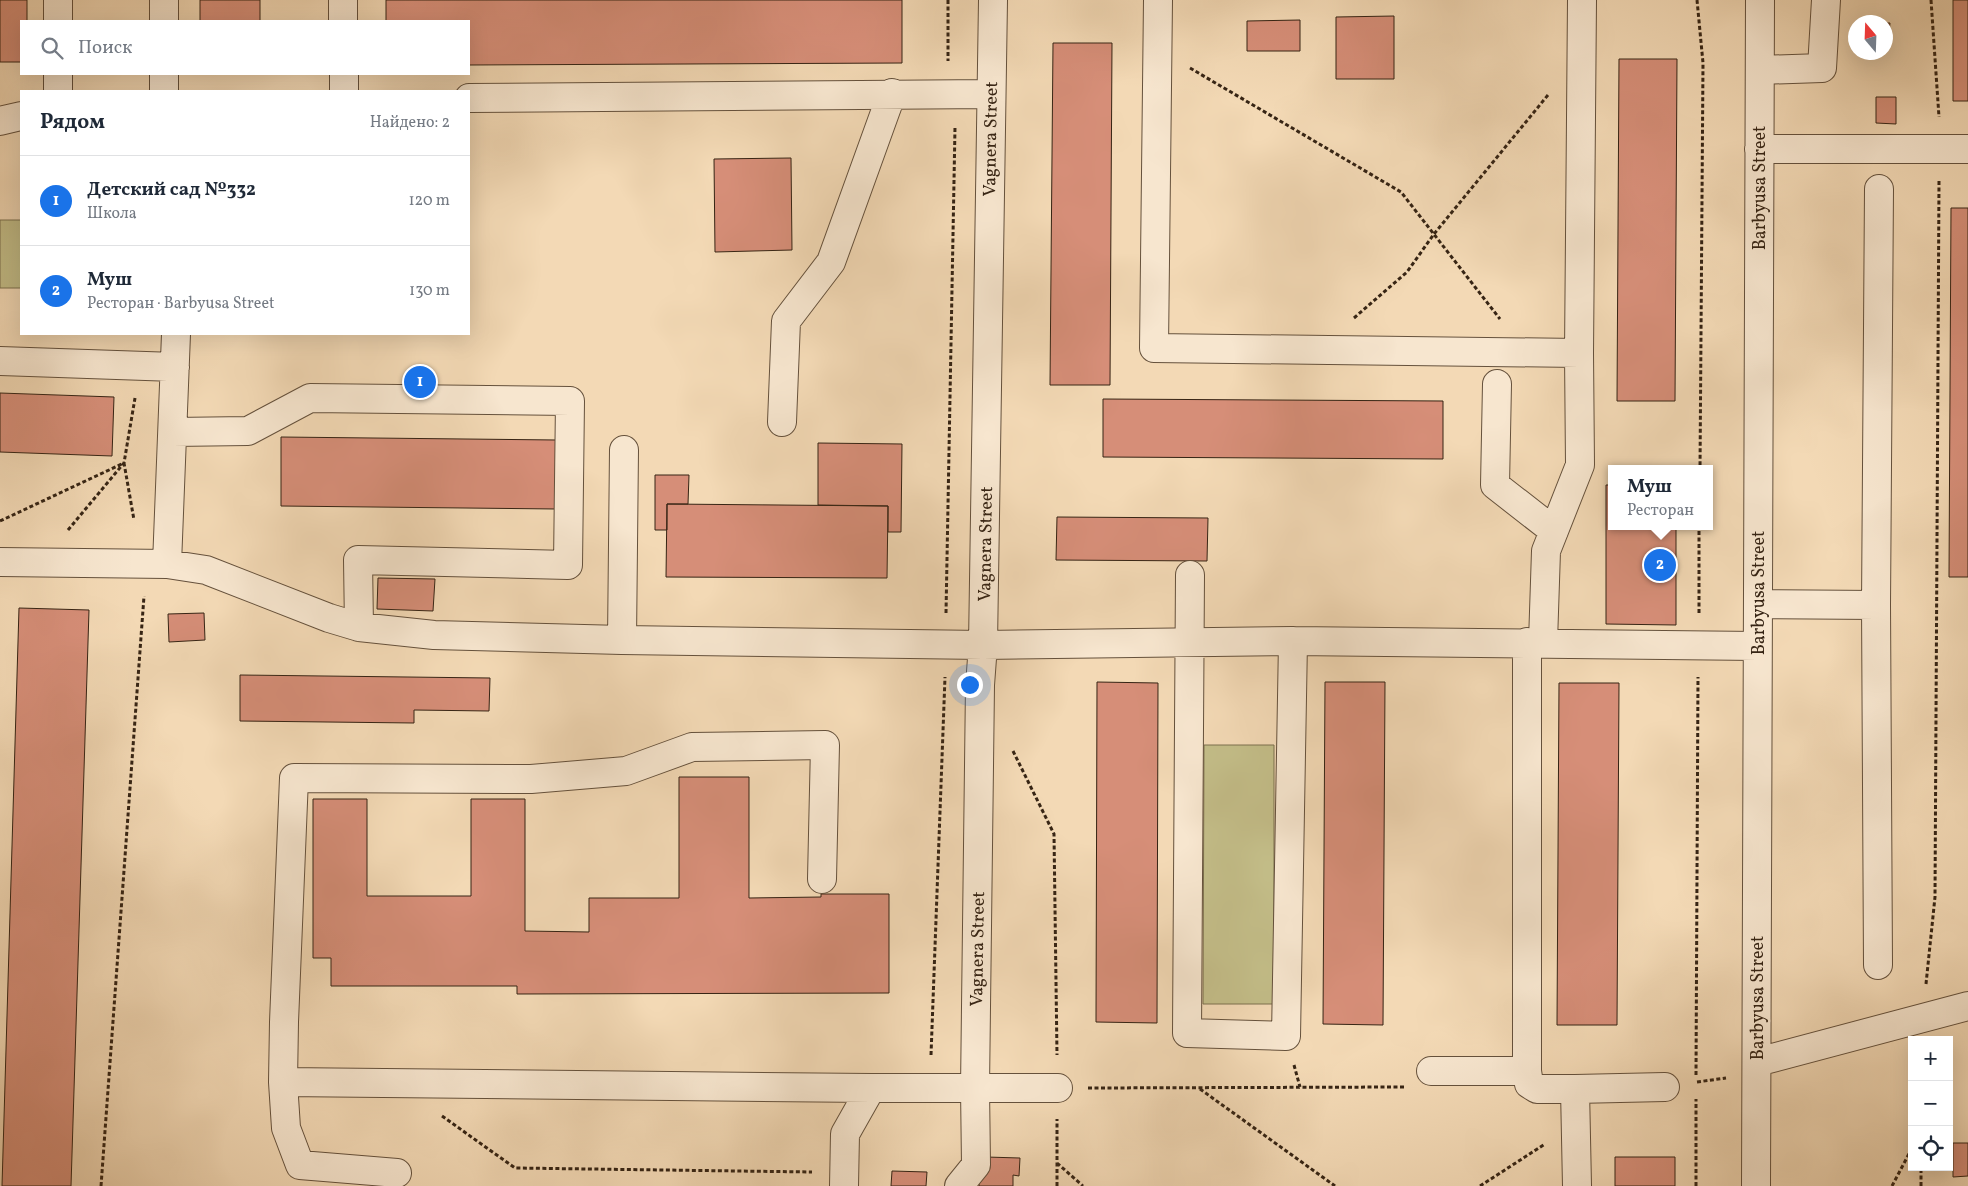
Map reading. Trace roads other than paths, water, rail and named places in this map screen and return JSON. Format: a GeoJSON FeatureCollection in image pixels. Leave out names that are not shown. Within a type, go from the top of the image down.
{"type":"FeatureCollection","features":[{"type":"Feature","properties":{"kind":"street"},"geometry":{"type":"LineString","coordinates":[[58,0],[58,20]]}},
{"type":"Feature","properties":{"kind":"street"},"geometry":{"type":"LineString","coordinates":[[164,0],[164,20]]}},
{"type":"Feature","properties":{"kind":"street"},"geometry":{"type":"LineString","coordinates":[[343,0],[343,20]]}},
{"type":"Feature","properties":{"kind":"street","name":"Vagnera Street"},"geometry":{"type":"LineString","coordinates":[[959,1186],[976,1165],[975,1088],[980,685],[983,645],[993,0]]}},
{"type":"Feature","properties":{"kind":"street"},"geometry":{"type":"LineString","coordinates":[[1158,0],[1154,348],[1579,353]]}},
{"type":"Feature","properties":{"kind":"street"},"geometry":{"type":"LineString","coordinates":[[1582,0],[1580,465],[1546,550],[1535,642],[1527,1071],[1529,1084],[1537,1089],[1666,1087]]}},
{"type":"Feature","properties":{"kind":"street","name":"Barbyusa Street"},"geometry":{"type":"LineString","coordinates":[[1756,1186],[1760,0]]}},
{"type":"Feature","properties":{"kind":"street"},"geometry":{"type":"LineString","coordinates":[[1760,70],[1822,68],[1826,0]]}},
{"type":"Feature","properties":{"kind":"street"},"geometry":{"type":"LineString","coordinates":[[58,75],[58,90]]}},
{"type":"Feature","properties":{"kind":"street"},"geometry":{"type":"LineString","coordinates":[[164,75],[164,90]]}},
{"type":"Feature","properties":{"kind":"street"},"geometry":{"type":"LineString","coordinates":[[344,75],[344,90]]}},
{"type":"Feature","properties":{"kind":"street"},"geometry":{"type":"LineString","coordinates":[[782,422],[786,321],[831,262],[892,93]]}},
{"type":"Feature","properties":{"kind":"street"},"geometry":{"type":"LineString","coordinates":[[470,98],[892,93],[991,94]]}},
{"type":"Feature","properties":{"kind":"street"},"geometry":{"type":"LineString","coordinates":[[0,121],[20,116]]}},
{"type":"Feature","properties":{"kind":"street"},"geometry":{"type":"LineString","coordinates":[[1759,149],[1968,149]]}},
{"type":"Feature","properties":{"kind":"street"},"geometry":{"type":"LineString","coordinates":[[1878,965],[1876,605],[1879,189]]}},
{"type":"Feature","properties":{"kind":"street"},"geometry":{"type":"LineString","coordinates":[[155,564],[173,432],[176,335]]}},
{"type":"Feature","properties":{"kind":"street"},"geometry":{"type":"LineString","coordinates":[[0,360],[175,367]]}},
{"type":"Feature","properties":{"kind":"street"},"geometry":{"type":"LineString","coordinates":[[1497,384],[1495,485],[1554,531]]}},
{"type":"Feature","properties":{"kind":"street"},"geometry":{"type":"LineString","coordinates":[[173,432],[248,431],[310,398],[570,400],[568,565],[358,560],[360,627]]}},
{"type":"Feature","properties":{"kind":"street"},"geometry":{"type":"LineString","coordinates":[[622,640],[624,450]]}},
{"type":"Feature","properties":{"kind":"street"},"geometry":{"type":"LineString","coordinates":[[0,562],[155,564],[206,570],[329,618],[360,627],[434,635],[622,640],[983,645],[1293,641],[1535,642],[1757,646]]}},
{"type":"Feature","properties":{"kind":"street"},"geometry":{"type":"LineString","coordinates":[[1190,575],[1187,1033],[1286,1036],[1293,641]]}},
{"type":"Feature","properties":{"kind":"street"},"geometry":{"type":"LineString","coordinates":[[1758,604],[1876,605]]}},
{"type":"Feature","properties":{"kind":"street"},"geometry":{"type":"LineString","coordinates":[[397,1173],[300,1165],[286,1128],[283,1082],[284,1022],[294,778],[531,778],[626,771],[692,747],[825,745],[822,879]]}},
{"type":"Feature","properties":{"kind":"street"},"geometry":{"type":"LineString","coordinates":[[1757,1062],[1968,1006]]}},
{"type":"Feature","properties":{"kind":"street"},"geometry":{"type":"LineString","coordinates":[[1431,1071],[1527,1071]]}},
{"type":"Feature","properties":{"kind":"street"},"geometry":{"type":"LineString","coordinates":[[283,1082],[1058,1088]]}},
{"type":"Feature","properties":{"kind":"street"},"geometry":{"type":"LineString","coordinates":[[844,1180],[845,1134],[871,1088]]}},
{"type":"Feature","properties":{"kind":"street"},"geometry":{"type":"LineString","coordinates":[[1575,1089],[1577,1186]]}},
{"type":"Feature","properties":{"kind":"place","name":"Детский cад №332"},"geometry":{"type":"Point","coordinates":[420,382]}},
{"type":"Feature","properties":{"kind":"place","name":"Муш"},"geometry":{"type":"Point","coordinates":[1660,565]}}]}
